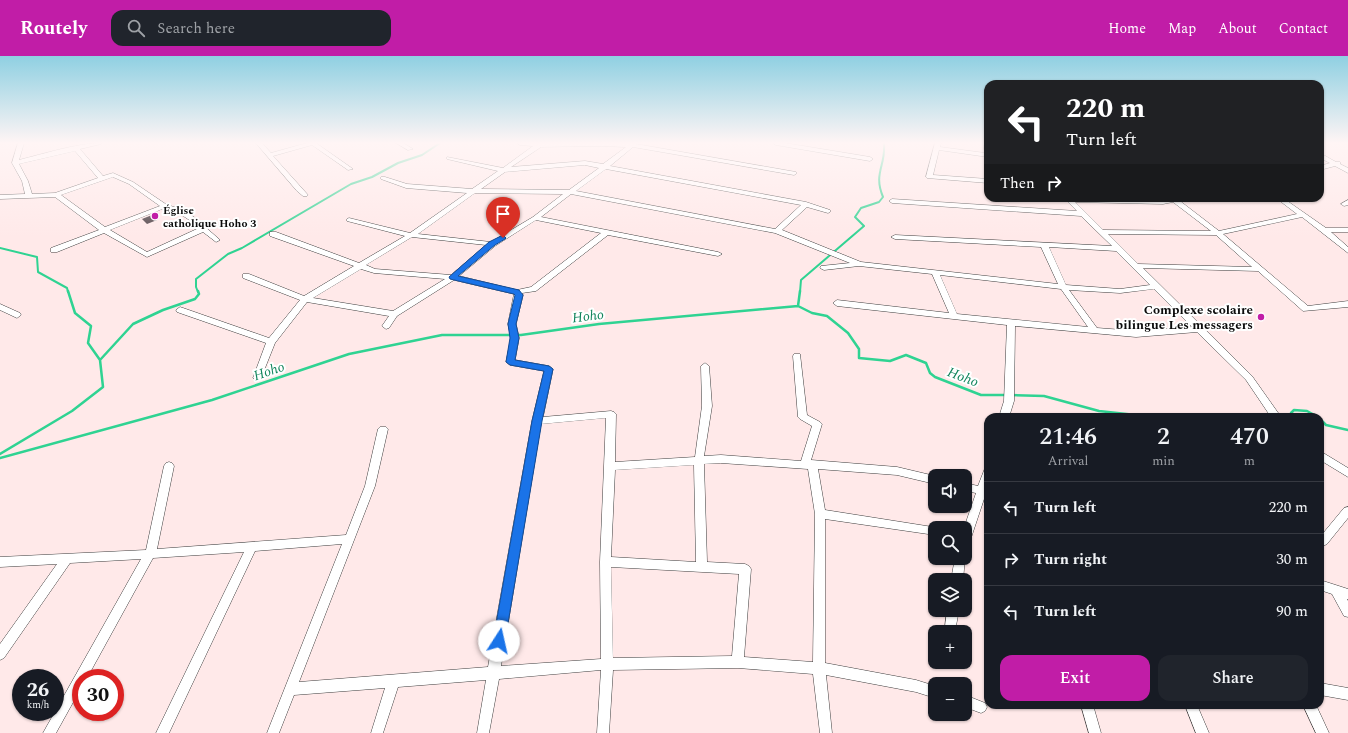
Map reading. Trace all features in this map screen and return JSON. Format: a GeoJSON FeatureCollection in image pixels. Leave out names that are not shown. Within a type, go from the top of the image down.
{"type":"FeatureCollection","features":[{"type":"Feature","properties":{"kind":"street"},"geometry":{"type":"LineString","coordinates":[[21,175],[25,181],[29,196]]}},
{"type":"Feature","properties":{"kind":"street"},"geometry":{"type":"LineString","coordinates":[[98,175],[101,178]]}},
{"type":"Feature","properties":{"kind":"street"},"geometry":{"type":"LineString","coordinates":[[0,197],[56,195],[101,178],[114,175],[131,183],[164,206],[176,208],[192,218],[216,240]]}},
{"type":"Feature","properties":{"kind":"street"},"geometry":{"type":"LineString","coordinates":[[286,175],[305,195]]}},
{"type":"Feature","properties":{"kind":"street"},"geometry":{"type":"LineString","coordinates":[[258,378],[271,342],[305,300],[411,235],[497,175]]}},
{"type":"Feature","properties":{"kind":"street"},"geometry":{"type":"LineString","coordinates":[[386,326],[394,314],[453,277],[492,244],[535,218],[595,175]]}},
{"type":"Feature","properties":{"kind":"street"},"geometry":{"type":"LineString","coordinates":[[641,175],[806,204],[828,211]]}},
{"type":"Feature","properties":{"kind":"street"},"geometry":{"type":"LineString","coordinates":[[930,175],[929,177],[984,181]]}},
{"type":"Feature","properties":{"kind":"street"},"geometry":{"type":"LineString","coordinates":[[383,178],[406,186],[473,191],[570,192],[777,231],[860,264]]}},
{"type":"Feature","properties":{"kind":"street"},"geometry":{"type":"LineString","coordinates":[[56,195],[104,230],[147,255],[204,229]]}},
{"type":"Feature","properties":{"kind":"street"},"geometry":{"type":"LineString","coordinates":[[892,201],[1084,214]]}},
{"type":"Feature","properties":{"kind":"street"},"geometry":{"type":"LineString","coordinates":[[1072,202],[1249,378],[1273,413]]}},
{"type":"Feature","properties":{"kind":"street"},"geometry":{"type":"LineString","coordinates":[[1177,202],[1218,233],[1306,309],[1348,304]]}},
{"type":"Feature","properties":{"kind":"street"},"geometry":{"type":"LineString","coordinates":[[1285,202],[1324,230],[1348,251]]}},
{"type":"Feature","properties":{"kind":"street"},"geometry":{"type":"LineString","coordinates":[[777,231],[806,204]]}},
{"type":"Feature","properties":{"kind":"street"},"geometry":{"type":"LineString","coordinates":[[54,250],[164,206]]}},
{"type":"Feature","properties":{"kind":"street"},"geometry":{"type":"LineString","coordinates":[[1103,232],[1218,233],[1303,215]]}},
{"type":"Feature","properties":{"kind":"street"},"geometry":{"type":"LineString","coordinates":[[535,218],[718,254]]}},
{"type":"Feature","properties":{"kind":"street"},"geometry":{"type":"LineString","coordinates":[[349,220],[411,235],[492,244]]}},
{"type":"Feature","properties":{"kind":"street"},"geometry":{"type":"LineString","coordinates":[[1324,230],[1348,230]]}},
{"type":"Feature","properties":{"kind":"street"},"geometry":{"type":"LineString","coordinates":[[273,234],[374,271],[453,277],[517,292],[533,289],[607,232]]}},
{"type":"Feature","properties":{"kind":"street"},"geometry":{"type":"LineString","coordinates":[[895,237],[1120,249]]}},
{"type":"Feature","properties":{"kind":"street"},"geometry":{"type":"LineString","coordinates":[[1044,244],[1063,287],[1094,329]]}},
{"type":"Feature","properties":{"kind":"street"},"geometry":{"type":"LineString","coordinates":[[824,268],[860,264],[1063,287],[1120,291],[1157,286]]}},
{"type":"Feature","properties":{"kind":"street"},"geometry":{"type":"LineString","coordinates":[[1138,266],[1258,269]]}},
{"type":"Feature","properties":{"kind":"street"},"geometry":{"type":"LineString","coordinates":[[935,273],[954,316]]}},
{"type":"Feature","properties":{"kind":"street"},"geometry":{"type":"LineString","coordinates":[[246,276],[305,300],[394,314]]}},
{"type":"Feature","properties":{"kind":"street"},"geometry":{"type":"LineString","coordinates":[[484,733],[537,421],[549,369],[510,362],[515,336],[512,324],[520,295],[517,292]]}},
{"type":"Feature","properties":{"kind":"street"},"geometry":{"type":"LineString","coordinates":[[837,303],[1011,323],[1094,329],[1136,334],[1199,329]]}},
{"type":"Feature","properties":{"kind":"street"},"geometry":{"type":"LineString","coordinates":[[0,307],[17,315]]}},
{"type":"Feature","properties":{"kind":"street"},"geometry":{"type":"LineString","coordinates":[[180,310],[271,342]]}},
{"type":"Feature","properties":{"kind":"street"},"geometry":{"type":"LineString","coordinates":[[1005,413],[1009,401],[1011,323]]}},
{"type":"Feature","properties":{"kind":"street"},"geometry":{"type":"LineString","coordinates":[[797,356],[802,417],[816,424],[809,464],[820,514],[819,668],[826,733]]}},
{"type":"Feature","properties":{"kind":"street"},"geometry":{"type":"LineString","coordinates":[[702,567],[699,460],[706,406],[705,366]]}},
{"type":"Feature","properties":{"kind":"street"},"geometry":{"type":"LineString","coordinates":[[537,421],[611,414],[605,562],[607,664],[603,733]]}},
{"type":"Feature","properties":{"kind":"street"},"geometry":{"type":"LineString","coordinates":[[273,733],[370,486],[383,429]]}},
{"type":"Feature","properties":{"kind":"street"},"geometry":{"type":"LineString","coordinates":[[1324,457],[1348,472]]}},
{"type":"Feature","properties":{"kind":"street"},"geometry":{"type":"LineString","coordinates":[[610,466],[721,459],[897,470],[928,478]]}},
{"type":"Feature","properties":{"kind":"street"},"geometry":{"type":"LineString","coordinates":[[49,733],[150,554],[169,466]]}},
{"type":"Feature","properties":{"kind":"street"},"geometry":{"type":"LineString","coordinates":[[972,488],[984,491]]}},
{"type":"Feature","properties":{"kind":"street"},"geometry":{"type":"LineString","coordinates":[[972,522],[984,493]]}},
{"type":"Feature","properties":{"kind":"street"},"geometry":{"type":"LineString","coordinates":[[1324,540],[1348,511]]}},
{"type":"Feature","properties":{"kind":"street"},"geometry":{"type":"LineString","coordinates":[[820,514],[928,530]]}},
{"type":"Feature","properties":{"kind":"street"},"geometry":{"type":"LineString","coordinates":[[0,562],[150,554],[349,539]]}},
{"type":"Feature","properties":{"kind":"street"},"geometry":{"type":"LineString","coordinates":[[162,733],[252,546]]}},
{"type":"Feature","properties":{"kind":"street"},"geometry":{"type":"LineString","coordinates":[[0,654],[67,558]]}},
{"type":"Feature","properties":{"kind":"street"},"geometry":{"type":"LineString","coordinates":[[605,562],[745,569],[738,662]]}},
{"type":"Feature","properties":{"kind":"street"},"geometry":{"type":"LineString","coordinates":[[1324,586],[1348,594]]}},
{"type":"Feature","properties":{"kind":"street"},"geometry":{"type":"LineString","coordinates":[[1335,589],[1348,612]]}},
{"type":"Feature","properties":{"kind":"street"},"geometry":{"type":"LineString","coordinates":[[290,689],[607,664],[738,662],[819,668],[916,686],[928,690]]}},
{"type":"Feature","properties":{"kind":"street"},"geometry":{"type":"LineString","coordinates":[[377,733],[394,680]]}},
{"type":"Feature","properties":{"kind":"street"},"geometry":{"type":"LineString","coordinates":[[1324,690],[1348,694]]}},
{"type":"Feature","properties":{"kind":"street"},"geometry":{"type":"LineString","coordinates":[[972,704],[981,707]]}},
{"type":"Feature","properties":{"kind":"street"},"geometry":{"type":"LineString","coordinates":[[1088,709],[1095,733]]}},
{"type":"Feature","properties":{"kind":"street"},"geometry":{"type":"LineString","coordinates":[[1193,709],[1203,733]]}},
{"type":"Feature","properties":{"kind":"street"},"geometry":{"type":"LineString","coordinates":[[1311,709],[1323,733]]}},
{"type":"Feature","properties":{"kind":"building"},"geometry":{"type":"Polygon","coordinates":[[[152,215],[157,220],[147,224],[142,219],[152,215]]]}},
{"type":"Feature","properties":{"kind":"waterway"},"geometry":{"type":"LineString","coordinates":[[198,292],[196,287],[196,279],[228,254],[242,248],[351,184],[376,175]]}},
{"type":"Feature","properties":{"kind":"waterway"},"geometry":{"type":"LineString","coordinates":[[800,292],[801,280],[864,226],[855,217],[861,208],[879,202],[883,197],[880,189],[879,175]]}},
{"type":"Feature","properties":{"kind":"waterway"},"geometry":{"type":"LineString","coordinates":[[0,248],[37,257],[38,272],[67,288],[68,292]]}},
{"type":"Feature","properties":{"kind":"waterway"},"geometry":{"type":"LineString","coordinates":[[68,291],[75,313],[91,326],[88,343],[100,360]]}},
{"type":"Feature","properties":{"kind":"waterway"},"geometry":{"type":"LineString","coordinates":[[100,360],[133,324],[163,310],[195,299],[199,294],[198,291]]}},
{"type":"Feature","properties":{"kind":"waterway"},"geometry":{"type":"LineString","coordinates":[[798,306],[800,291]]}},
{"type":"Feature","properties":{"kind":"waterway","name":"Hoho"},"geometry":{"type":"LineString","coordinates":[[0,458],[212,400],[349,354],[442,335],[521,335],[599,324],[798,306]]}},
{"type":"Feature","properties":{"kind":"waterway","name":"Hoho"},"geometry":{"type":"LineString","coordinates":[[798,306],[812,313],[827,316],[848,333],[859,349],[859,358],[890,361],[906,355],[926,363],[930,373],[935,377],[981,395],[1006,395]]}},
{"type":"Feature","properties":{"kind":"waterway"},"geometry":{"type":"LineString","coordinates":[[0,454],[72,411],[103,387],[100,360]]}},
{"type":"Feature","properties":{"kind":"waterway","name":"Hoho"},"geometry":{"type":"LineString","coordinates":[[1011,395],[1044,396],[1099,411],[1117,413]]}},
{"type":"Feature","properties":{"kind":"waterway","name":"Hoho"},"geometry":{"type":"LineString","coordinates":[[1291,413],[1294,410],[1307,411],[1311,413]]}},
{"type":"Feature","properties":{"kind":"waterway","name":"Hoho"},"geometry":{"type":"LineString","coordinates":[[1324,423],[1326,425],[1348,430]]}},
{"type":"Feature","properties":{"kind":"place","name":"Église catholique Hoho 3"},"geometry":{"type":"Point","coordinates":[155,216]}},
{"type":"Feature","properties":{"kind":"place","name":"Complexe scolaire bilingue Les messagers"},"geometry":{"type":"Point","coordinates":[1261,317]}},
{"type":"Feature","properties":{"kind":"route"},"geometry":{"type":"LineString","coordinates":[[499,641],[537,421],[549,369],[510,362],[515,338],[512,324],[520,295],[517,292],[453,277],[492,244],[503,238]]}}]}
